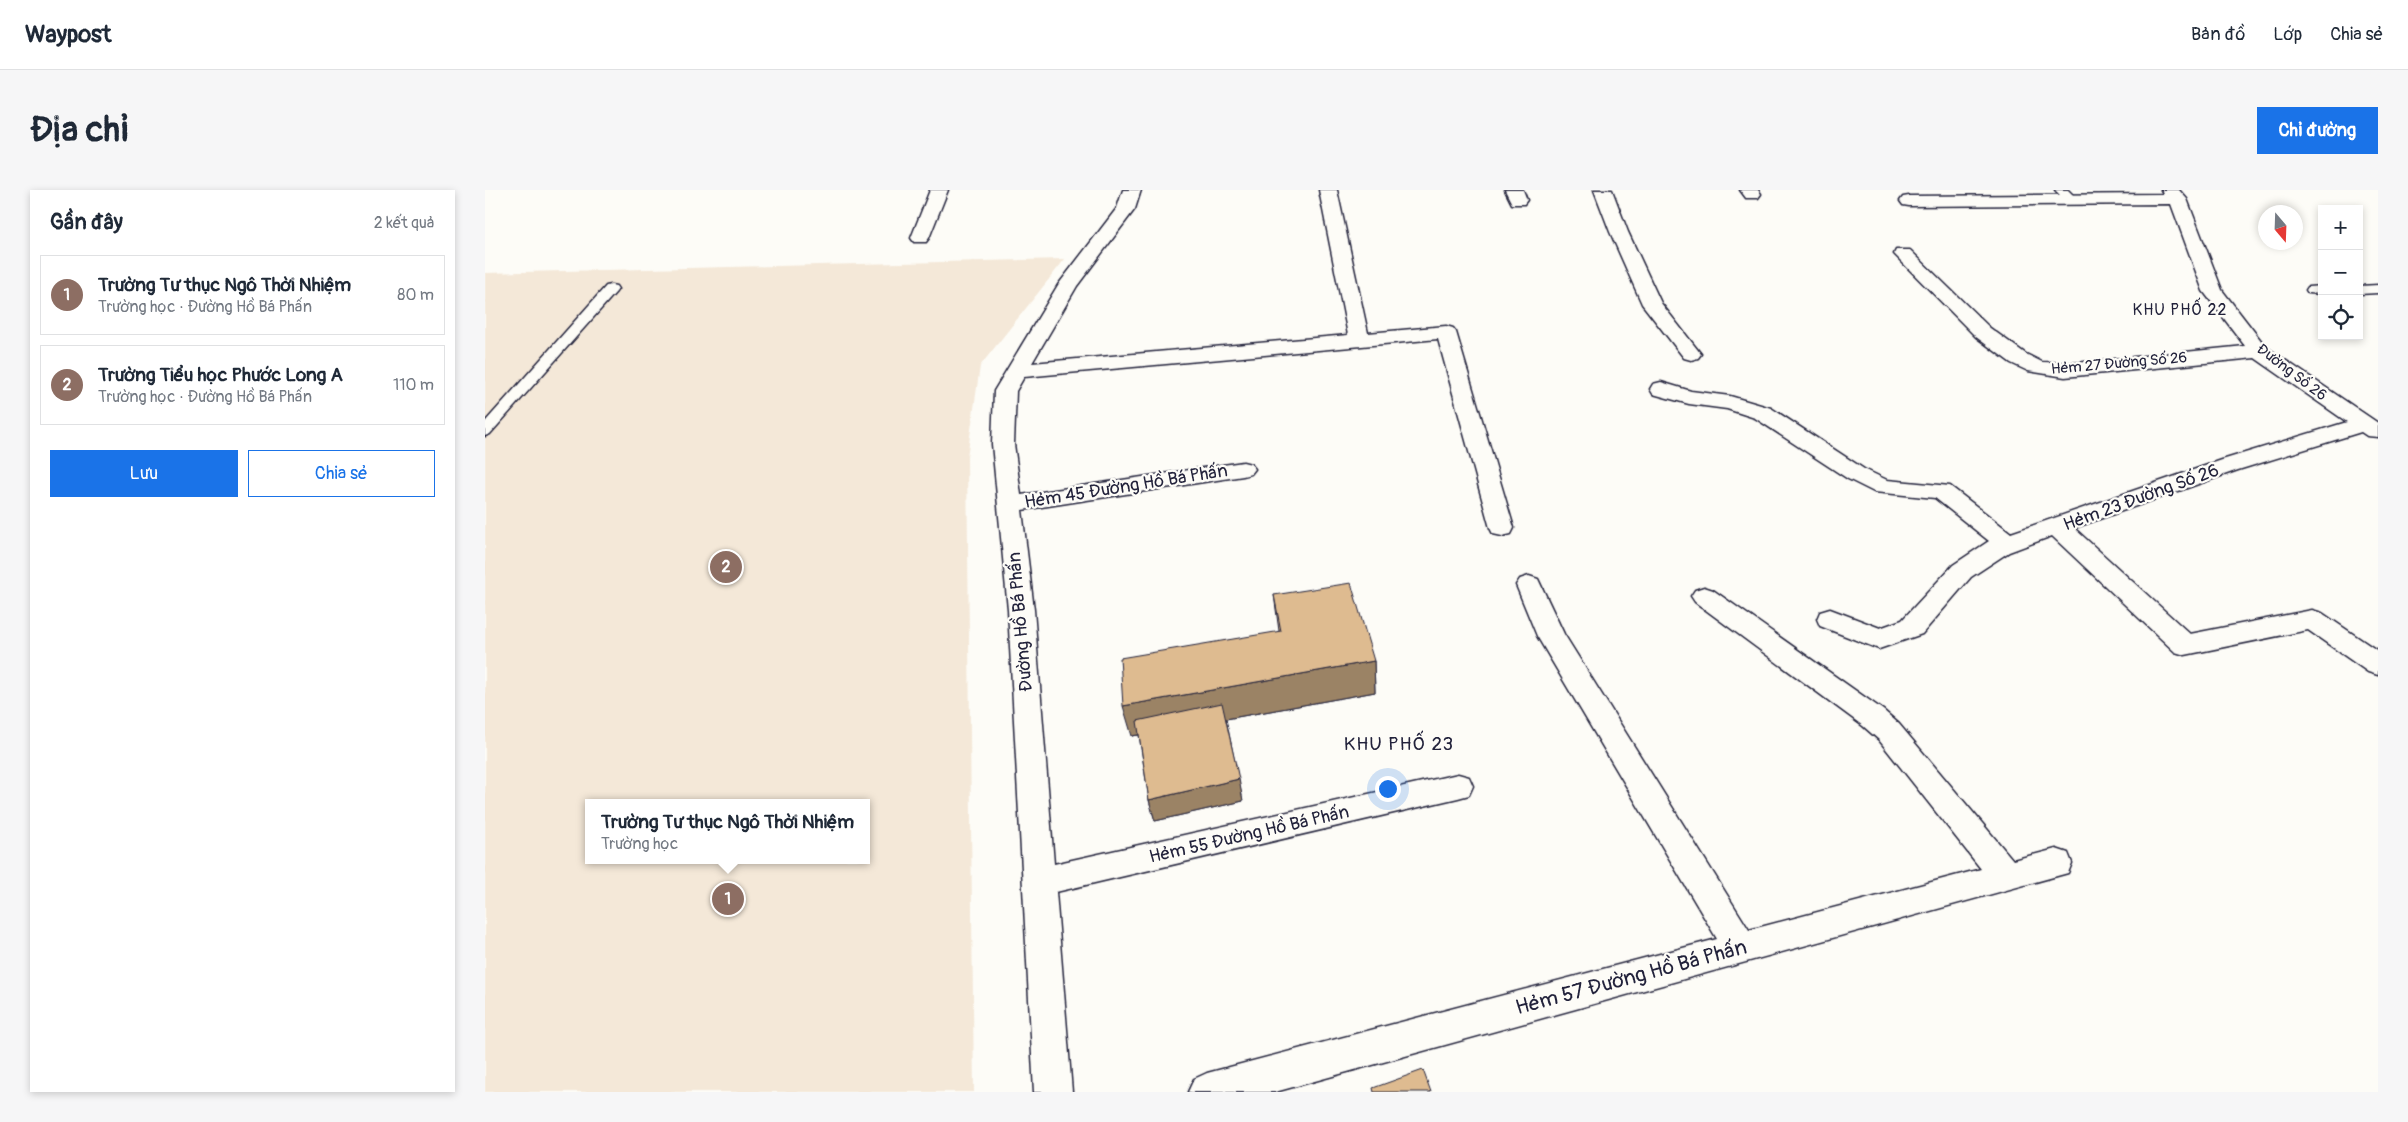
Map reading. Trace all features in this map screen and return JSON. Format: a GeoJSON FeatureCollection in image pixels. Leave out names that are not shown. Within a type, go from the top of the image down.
{"type":"FeatureCollection","features":[{"type":"Feature","properties":{"kind":"street"},"geometry":{"type":"LineString","coordinates":[[920,238],[939,190]]}},
{"type":"Feature","properties":{"kind":"street","name":"Đường Hồ Bá Phấn"},"geometry":{"type":"LineString","coordinates":[[1053,1092],[1021,610],[1003,444],[1005,391],[1068,285],[1126,208],[1132,190]]}},
{"type":"Feature","properties":{"kind":"street"},"geometry":{"type":"LineString","coordinates":[[1328,190],[1359,340]]}},
{"type":"Feature","properties":{"kind":"street"},"geometry":{"type":"LineString","coordinates":[[1603,190],[1619,232],[1652,304],[1691,354]]}},
{"type":"Feature","properties":{"kind":"street"},"geometry":{"type":"LineString","coordinates":[[1909,201],[2066,195],[2174,195]]}},
{"type":"Feature","properties":{"kind":"street","name":"Đường Số 26"},"geometry":{"type":"LineString","coordinates":[[2174,195],[2213,291],[2259,351],[2371,428]]}},
{"type":"Feature","properties":{"kind":"street","name":"Hẻm 27 Đường Số 26"},"geometry":{"type":"LineString","coordinates":[[1903,254],[1962,313],[1994,341],[2019,358],[2044,369],[2075,369],[2259,351]]}},
{"type":"Feature","properties":{"kind":"street"},"geometry":{"type":"LineString","coordinates":[[1016,371],[1446,332],[1502,528]]}},
{"type":"Feature","properties":{"kind":"street"},"geometry":{"type":"LineString","coordinates":[[1661,388],[1689,397],[1730,403],[1763,413],[1855,474],[1882,486],[1941,491],[2009,544]]}},
{"type":"Feature","properties":{"kind":"street","name":"Hẻm 23 Đường Số 26"},"geometry":{"type":"LineString","coordinates":[[2371,428],[2230,465],[2056,526],[2185,645],[2312,620],[2378,665]]}},
{"type":"Feature","properties":{"kind":"street","name":"Hẻm 45 Đường Hồ Bá Phấn"},"geometry":{"type":"LineString","coordinates":[[1009,504],[1243,469]]}},
{"type":"Feature","properties":{"kind":"street"},"geometry":{"type":"LineString","coordinates":[[1830,619],[1879,639],[1912,627],[1962,571],[2000,546],[2056,526]]}},
{"type":"Feature","properties":{"kind":"street"},"geometry":{"type":"LineString","coordinates":[[1529,585],[1551,636],[1741,948]]}},
{"type":"Feature","properties":{"kind":"street"},"geometry":{"type":"LineString","coordinates":[[1704,596],[1873,718],[1889,732],[2006,876]]}},
{"type":"Feature","properties":{"kind":"street","name":"Hẻm 55 Đường Hồ Bá Phấn"},"geometry":{"type":"LineString","coordinates":[[1039,882],[1458,786]]}},
{"type":"Feature","properties":{"kind":"street","name":"Hẻm 57 Đường Hồ Bá Phấn"},"geometry":{"type":"LineString","coordinates":[[1207,1092],[2056,863]]}},
{"type":"Feature","properties":{"kind":"lane"},"geometry":{"type":"LineString","coordinates":[[485,431],[611,288]]}},
{"type":"Feature","properties":{"kind":"lane"},"geometry":{"type":"LineString","coordinates":[[2363,290],[2378,289]]}},
{"type":"Feature","properties":{"kind":"shaded area"},"geometry":{"type":"Polygon","coordinates":[[[1065,259],[980,366],[967,457],[974,1092],[485,1092],[485,273],[1065,259]]]}},
{"type":"Feature","properties":{"kind":"building"},"geometry":{"type":"Polygon","coordinates":[[[1351,583],[1374,661],[1123,706],[1120,658],[1281,631],[1274,595],[1351,583]]]}},
{"type":"Feature","properties":{"kind":"building"},"geometry":{"type":"Polygon","coordinates":[[[1222,703],[1239,779],[1149,800],[1137,721],[1222,703]]]}},
{"type":"Feature","properties":{"kind":"building"},"geometry":{"type":"Polygon","coordinates":[[[1423,1070],[1431,1092],[1374,1092],[1373,1088],[1423,1070]]]}},
{"type":"Feature","properties":{"kind":"place","name":"Trường Tiểu học Phước Long A"},"geometry":{"type":"Point","coordinates":[726,567]}},
{"type":"Feature","properties":{"kind":"place","name":"Trường Tư thục Ngô Thời Nhiệm"},"geometry":{"type":"Point","coordinates":[728,899]}},
{"type":"Feature","properties":{"kind":"district","name":"KHU PHỐ 22"},"geometry":{"type":"Point","coordinates":[2180,309]}},
{"type":"Feature","properties":{"kind":"district","name":"KHU PHỐ 23"},"geometry":{"type":"Point","coordinates":[1399,743]}}]}
